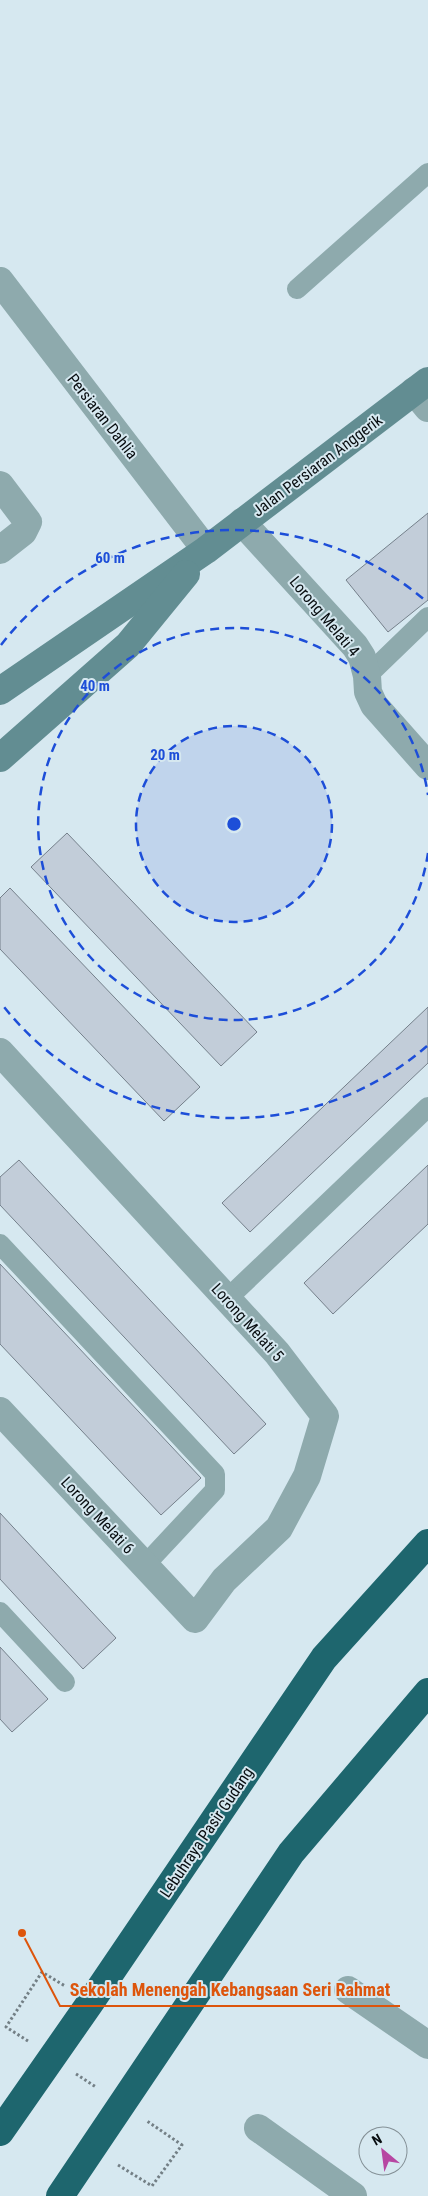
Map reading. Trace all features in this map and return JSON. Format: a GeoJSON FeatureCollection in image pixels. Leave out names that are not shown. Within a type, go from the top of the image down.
{"type":"FeatureCollection","features":[{"type":"Feature","properties":{"kind":"highway","name":"Lebuhraya Pasir Gudang"},"geometry":{"type":"LineString","coordinates":[[0,2132],[90,2003],[324,1658],[428,1543]]}},
{"type":"Feature","properties":{"kind":"highway"},"geometry":{"type":"LineString","coordinates":[[60,2196],[291,1853],[428,1692]]}},
{"type":"Feature","properties":{"kind":"street","name":"Persiaran Dahlia"},"geometry":{"type":"LineString","coordinates":[[0,282],[206,550]]}},
{"type":"Feature","properties":{"kind":"street","name":"Jalan Persiaran Anggerik"},"geometry":{"type":"LineString","coordinates":[[0,691],[206,550],[242,522],[423,393]]}},
{"type":"Feature","properties":{"kind":"street"},"geometry":{"type":"LineString","coordinates":[[0,485],[28,522],[23,532],[0,550]]}},
{"type":"Feature","properties":{"kind":"street","name":"Lorong Melati 4"},"geometry":{"type":"LineString","coordinates":[[242,522],[355,646],[362,657],[367,676],[368,692],[374,705],[428,766]]}},
{"type":"Feature","properties":{"kind":"street","name":"Jalan Persiaran Anggerik"},"geometry":{"type":"LineString","coordinates":[[0,758],[128,645],[206,550]]}},
{"type":"Feature","properties":{"kind":"street","name":"Lorong Melati 5"},"geometry":{"type":"LineString","coordinates":[[0,1052],[277,1353],[325,1416],[306,1476],[279,1528],[224,1580],[195,1619]]}},
{"type":"Feature","properties":{"kind":"street","name":"Lorong Melati 6"},"geometry":{"type":"LineString","coordinates":[[0,1411],[195,1619]]}},
{"type":"Feature","properties":{"kind":"street"},"geometry":{"type":"LineString","coordinates":[[348,1990],[428,2045]]}},
{"type":"Feature","properties":{"kind":"street"},"geometry":{"type":"LineString","coordinates":[[258,2128],[353,2196]]}},
{"type":"Feature","properties":{"kind":"lane"},"geometry":{"type":"LineString","coordinates":[[296,289],[428,173]]}},
{"type":"Feature","properties":{"kind":"lane"},"geometry":{"type":"LineString","coordinates":[[367,676],[428,617]]}},
{"type":"Feature","properties":{"kind":"lane"},"geometry":{"type":"LineString","coordinates":[[227,1299],[428,1107]]}},
{"type":"Feature","properties":{"kind":"lane"},"geometry":{"type":"LineString","coordinates":[[0,1244],[215,1474],[215,1490],[145,1565]]}},
{"type":"Feature","properties":{"kind":"lane"},"geometry":{"type":"LineString","coordinates":[[0,1612],[65,1682]]}},
{"type":"Feature","properties":{"kind":"path"},"geometry":{"type":"LineString","coordinates":[[30,2043],[6,2027],[42,1972]]}},
{"type":"Feature","properties":{"kind":"path"},"geometry":{"type":"LineString","coordinates":[[70,2070],[102,2091]]}},
{"type":"Feature","properties":{"kind":"path"},"geometry":{"type":"LineString","coordinates":[[92,2149],[152,2186],[182,2145],[142,2118]]}},
{"type":"Feature","properties":{"kind":"building"},"geometry":{"type":"Polygon","coordinates":[[[428,513],[428,600],[388,632],[346,580],[428,513]]]}},
{"type":"Feature","properties":{"kind":"building"},"geometry":{"type":"Polygon","coordinates":[[[67,833],[257,1032],[221,1066],[31,867],[67,833]]]}},
{"type":"Feature","properties":{"kind":"building"},"geometry":{"type":"Polygon","coordinates":[[[10,888],[200,1087],[164,1121],[0,949],[0,898],[10,888]]]}},
{"type":"Feature","properties":{"kind":"building"},"geometry":{"type":"Polygon","coordinates":[[[428,1007],[428,1063],[250,1232],[222,1203],[428,1007]]]}},
{"type":"Feature","properties":{"kind":"building"},"geometry":{"type":"Polygon","coordinates":[[[19,1160],[266,1424],[234,1454],[0,1205],[0,1177],[19,1160]]]}},
{"type":"Feature","properties":{"kind":"building"},"geometry":{"type":"Polygon","coordinates":[[[428,1165],[428,1224],[333,1314],[304,1283],[428,1165]]]}},
{"type":"Feature","properties":{"kind":"building"},"geometry":{"type":"Polygon","coordinates":[[[0,1264],[201,1478],[161,1515],[0,1344],[0,1264]]]}},
{"type":"Feature","properties":{"kind":"building"},"geometry":{"type":"Polygon","coordinates":[[[0,1513],[116,1638],[83,1669],[0,1579],[0,1513]]]}},
{"type":"Feature","properties":{"kind":"building"},"geometry":{"type":"Polygon","coordinates":[[[0,1647],[48,1699],[12,1732],[0,1719],[0,1647]]]}},
{"type":"Feature","properties":{"kind":"place","name":"Sekolah Menengah Kebangsaan Seri Rahmat"},"geometry":{"type":"Point","coordinates":[22,1933]}}]}
